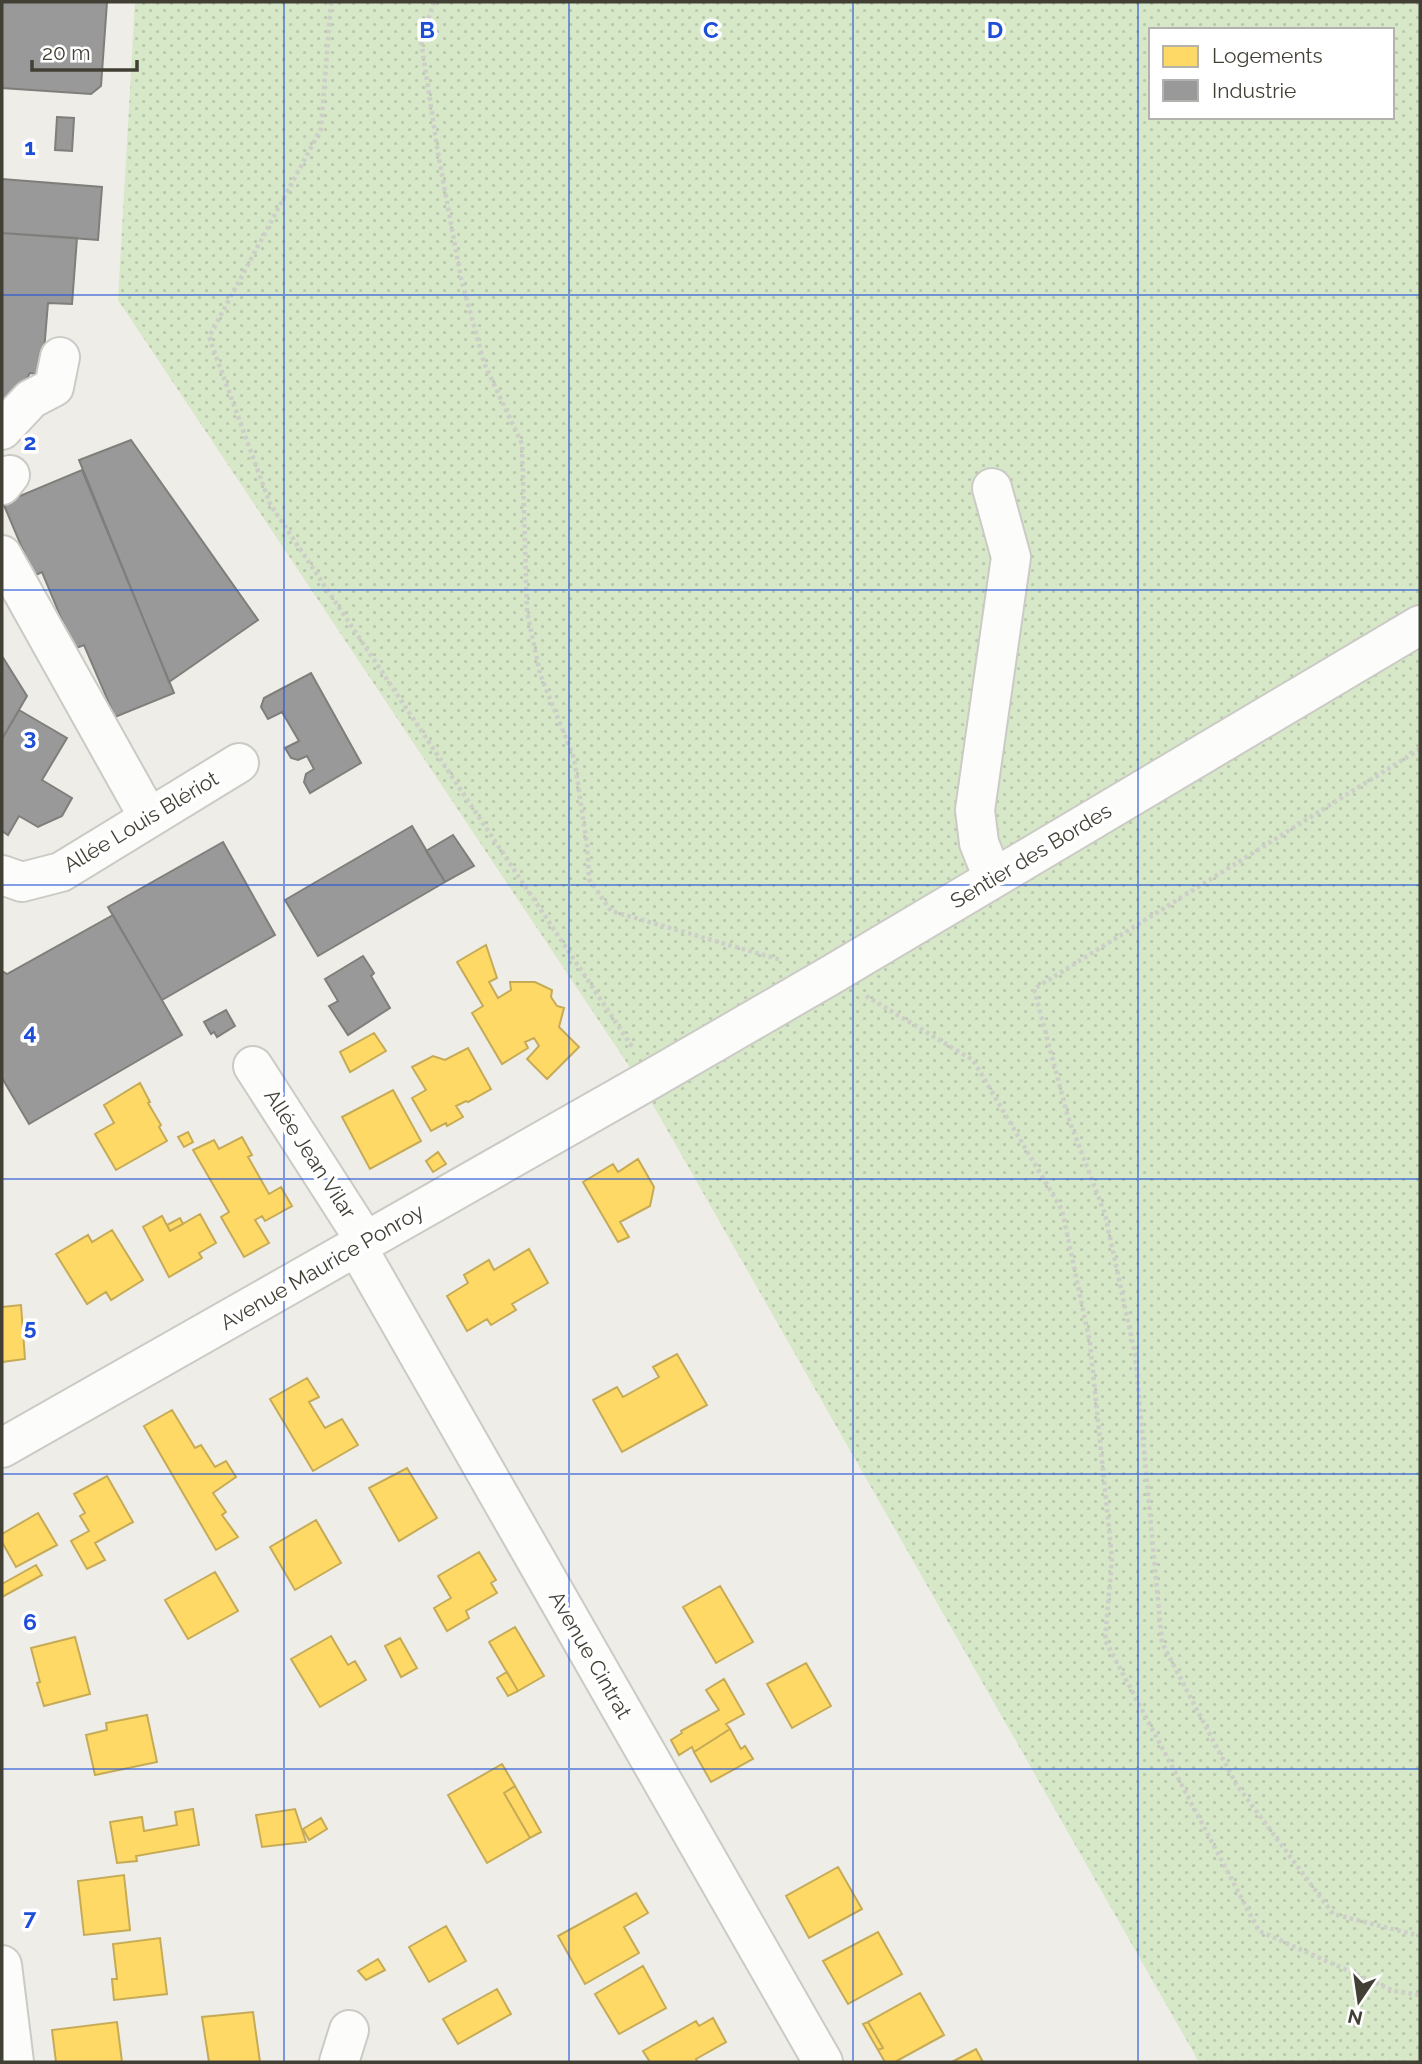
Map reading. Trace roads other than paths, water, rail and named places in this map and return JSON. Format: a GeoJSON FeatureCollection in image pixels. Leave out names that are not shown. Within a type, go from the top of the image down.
{"type":"FeatureCollection","features":[{"type":"Feature","properties":{"kind":"street"},"geometry":{"type":"LineString","coordinates":[[2,430],[32,399],[54,387],[60,357]]}},
{"type":"Feature","properties":{"kind":"street"},"geometry":{"type":"LineString","coordinates":[[992,488],[1010,557],[975,810],[979,843],[993,878]]}},
{"type":"Feature","properties":{"kind":"street"},"geometry":{"type":"LineString","coordinates":[[2,555],[149,818]]}},
{"type":"Feature","properties":{"kind":"street","name":"Sentier des Bordes"},"geometry":{"type":"LineString","coordinates":[[647,1081],[831,975],[1420,625]]}},
{"type":"Feature","properties":{"kind":"street","name":"Allée Louis Blériot"},"geometry":{"type":"LineString","coordinates":[[2,876],[22,882],[61,872],[239,763]]}},
{"type":"Feature","properties":{"kind":"street","name":"Allée Jean Vilar"},"geometry":{"type":"LineString","coordinates":[[253,1066],[362,1245]]}},
{"type":"Feature","properties":{"kind":"street","name":"Avenue Maurice Ponroy"},"geometry":{"type":"LineString","coordinates":[[2,1448],[647,1081]]}},
{"type":"Feature","properties":{"kind":"street","name":"Avenue Cintrat"},"geometry":{"type":"LineString","coordinates":[[362,1245],[823,2062]]}},
{"type":"Feature","properties":{"kind":"street"},"geometry":{"type":"LineString","coordinates":[[2,1965],[14,2062]]}}]}
